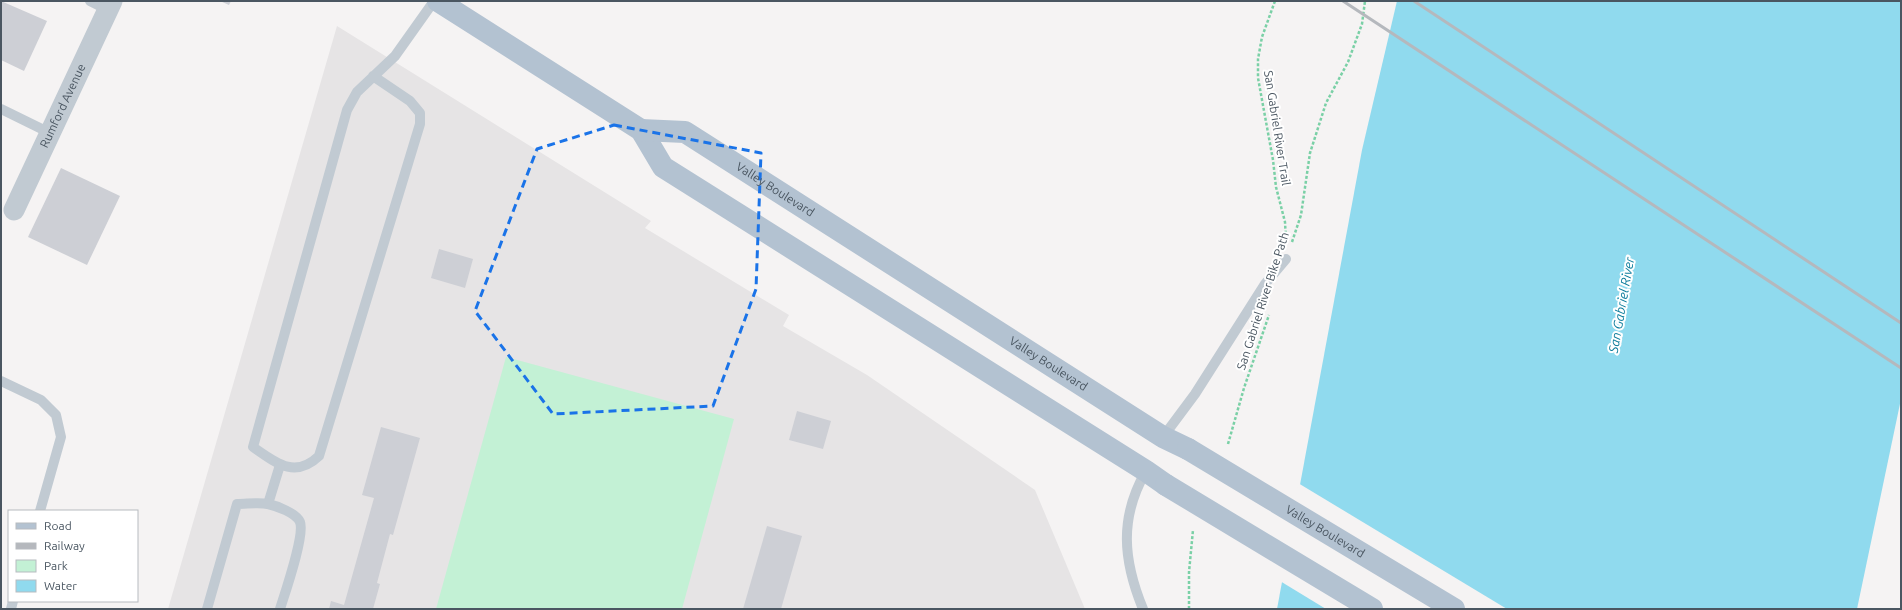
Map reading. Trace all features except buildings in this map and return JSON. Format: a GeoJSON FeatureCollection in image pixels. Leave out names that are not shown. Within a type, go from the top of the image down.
{"type":"FeatureCollection","features":[{"type":"Feature","properties":{"kind":"main road","name":"Valley Boulevard"},"geometry":{"type":"LineString","coordinates":[[438,1],[641,130],[663,167],[1166,485],[1372,609]]}},
{"type":"Feature","properties":{"kind":"main road","name":"Valley Boulevard"},"geometry":{"type":"LineString","coordinates":[[641,130],[685,132],[1163,438],[1188,449],[1454,609]]}},
{"type":"Feature","properties":{"kind":"street","name":"Rumford Avenue"},"geometry":{"type":"LineString","coordinates":[[14,210],[50,134],[103,4]]}},
{"type":"Feature","properties":{"kind":"lane"},"geometry":{"type":"LineString","coordinates":[[373,76],[410,101],[420,113],[420,124],[319,456],[310,465],[301,467],[280,465],[253,447],[347,110],[357,92],[373,76],[395,56],[434,1]]}},
{"type":"Feature","properties":{"kind":"lane"},"geometry":{"type":"LineString","coordinates":[[1,109],[50,134]]}},
{"type":"Feature","properties":{"kind":"lane"},"geometry":{"type":"LineString","coordinates":[[1163,438],[1195,394],[1266,284],[1286,259]]}},
{"type":"Feature","properties":{"kind":"lane"},"geometry":{"type":"LineString","coordinates":[[1,381],[42,400],[56,415],[61,437],[40,510]]}},
{"type":"Feature","properties":{"kind":"lane"},"geometry":{"type":"LineString","coordinates":[[268,504],[280,465]]}},
{"type":"Feature","properties":{"kind":"lane"},"geometry":{"type":"LineString","coordinates":[[1143,609],[1128,558],[1127,535],[1130,506],[1135,490],[1146,471]]}},
{"type":"Feature","properties":{"kind":"lane"},"geometry":{"type":"LineString","coordinates":[[207,609],[237,504],[268,504],[287,511],[299,520],[301,527],[298,547],[280,609]]}},
{"type":"Feature","properties":{"kind":"path","name":"San Gabriel River Trail"},"geometry":{"type":"LineString","coordinates":[[1275,1],[1262,38],[1258,59],[1258,78],[1273,160],[1276,187],[1285,222],[1286,259]]}},
{"type":"Feature","properties":{"kind":"path","name":"San Gabriel River Bike Path"},"geometry":{"type":"LineString","coordinates":[[1286,259],[1301,215],[1310,153],[1326,103],[1348,62],[1362,24],[1365,1]]}},
{"type":"Feature","properties":{"kind":"path","name":"San Gabriel River Bike Path"},"geometry":{"type":"LineString","coordinates":[[1228,446],[1244,388],[1272,308]]}},
{"type":"Feature","properties":{"kind":"path"},"geometry":{"type":"LineString","coordinates":[[1189,609],[1190,547],[1195,523]]}},
{"type":"Feature","properties":{"kind":"highlighted area"},"geometry":{"type":"Polygon","coordinates":[[[614,125],[761,153],[756,289],[713,406],[553,414],[475,311],[537,149],[614,125]]]}},
{"type":"Feature","properties":{"kind":"shaded area"},"geometry":{"type":"Polygon","coordinates":[[[337,26],[651,221],[645,228],[789,315],[783,326],[867,375],[1035,490],[1085,609],[168,609],[337,26]]]}},
{"type":"Feature","properties":{"kind":"green space"},"geometry":{"type":"Polygon","coordinates":[[[506,357],[734,419],[682,609],[436,609],[506,357]]]}},
{"type":"Feature","properties":{"kind":"water","name":"San Gabriel River"},"geometry":{"type":"Polygon","coordinates":[[[1397,1],[1901,1],[1901,399],[1857,609],[1277,609],[1362,150],[1397,1]]]}},
{"type":"Feature","properties":{"kind":"pier"},"geometry":{"type":"Polygon","coordinates":[[[1298,483],[1507,609],[1326,609],[1280,581],[1298,483]]]}},
{"type":"Feature","properties":{"kind":"railway"},"geometry":{"type":"LineString","coordinates":[[1343,1],[1901,368]]}},
{"type":"Feature","properties":{"kind":"railway"},"geometry":{"type":"LineString","coordinates":[[1414,1],[1901,323]]}}]}
